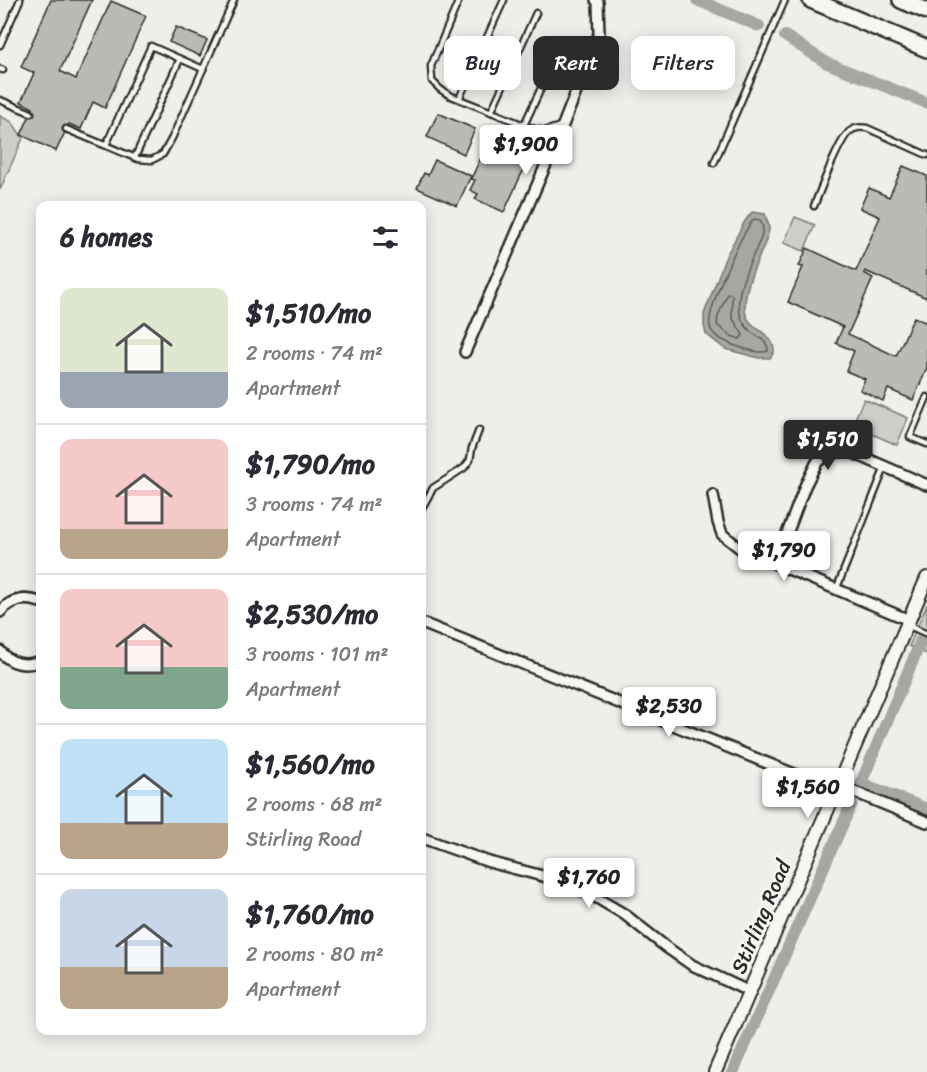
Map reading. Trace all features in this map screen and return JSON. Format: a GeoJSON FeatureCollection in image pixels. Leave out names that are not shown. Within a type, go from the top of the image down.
{"type":"FeatureCollection","features":[{"type":"Feature","properties":{"kind":"highway"},"geometry":{"type":"LineString","coordinates":[[811,0],[927,49]]}},
{"type":"Feature","properties":{"kind":"highway"},"geometry":{"type":"LineString","coordinates":[[900,0],[927,11]]}},
{"type":"Feature","properties":{"kind":"street"},"geometry":{"type":"LineString","coordinates":[[465,352],[563,125],[599,34],[597,1]]}},
{"type":"Feature","properties":{"kind":"street"},"geometry":{"type":"LineString","coordinates":[[783,567],[782,547],[805,486],[818,462],[831,452],[849,451],[927,485]]}},
{"type":"Feature","properties":{"kind":"street"},"geometry":{"type":"LineString","coordinates":[[713,495],[722,534],[741,549],[908,623]]}},
{"type":"Feature","properties":{"kind":"street","name":"Stirling Road"},"geometry":{"type":"LineString","coordinates":[[716,1072],[927,578]]}},
{"type":"Feature","properties":{"kind":"street"},"geometry":{"type":"LineString","coordinates":[[0,612],[10,603],[21,599],[36,601]]}},
{"type":"Feature","properties":{"kind":"street"},"geometry":{"type":"LineString","coordinates":[[426,625],[836,791],[852,791],[927,822]]}},
{"type":"Feature","properties":{"kind":"street"},"geometry":{"type":"LineString","coordinates":[[0,651],[10,660],[19,663],[29,664],[36,661]]}},
{"type":"Feature","properties":{"kind":"street"},"geometry":{"type":"LineString","coordinates":[[426,839],[489,862],[558,880],[592,894],[624,914],[692,965],[750,992]]}},
{"type":"Feature","properties":{"kind":"lane"},"geometry":{"type":"LineString","coordinates":[[0,45],[20,0]]}},
{"type":"Feature","properties":{"kind":"lane"},"geometry":{"type":"LineString","coordinates":[[66,129],[135,158],[152,160],[163,154],[234,0]]}},
{"type":"Feature","properties":{"kind":"lane"},"geometry":{"type":"LineString","coordinates":[[459,0],[435,54],[430,74],[432,81],[440,89],[459,99],[534,129],[545,131],[563,125]]}},
{"type":"Feature","properties":{"kind":"lane"},"geometry":{"type":"LineString","coordinates":[[459,99],[504,0]]}},
{"type":"Feature","properties":{"kind":"lane"},"geometry":{"type":"LineString","coordinates":[[714,163],[784,0]]}},
{"type":"Feature","properties":{"kind":"lane"},"geometry":{"type":"LineString","coordinates":[[491,112],[536,13]]}},
{"type":"Feature","properties":{"kind":"lane"},"geometry":{"type":"LineString","coordinates":[[106,145],[151,46],[203,69]]}},
{"type":"Feature","properties":{"kind":"lane"},"geometry":{"type":"LineString","coordinates":[[135,158],[180,58]]}},
{"type":"Feature","properties":{"kind":"lane"},"geometry":{"type":"LineString","coordinates":[[524,125],[540,90]]}},
{"type":"Feature","properties":{"kind":"lane"},"geometry":{"type":"LineString","coordinates":[[0,100],[31,113]]}},
{"type":"Feature","properties":{"kind":"lane"},"geometry":{"type":"LineString","coordinates":[[814,206],[842,141],[850,131],[860,126],[927,155]]}},
{"type":"Feature","properties":{"kind":"lane"},"geometry":{"type":"LineString","coordinates":[[927,397],[910,437],[927,444]]}},
{"type":"Feature","properties":{"kind":"lane"},"geometry":{"type":"LineString","coordinates":[[426,501],[433,488],[464,468],[470,460],[479,430]]}},
{"type":"Feature","properties":{"kind":"lane"},"geometry":{"type":"LineString","coordinates":[[836,590],[886,467]]}},
{"type":"Feature","properties":{"kind":"lane"},"geometry":{"type":"LineString","coordinates":[[908,623],[927,634]]}},
{"type":"Feature","properties":{"kind":"shaded area"},"geometry":{"type":"Polygon","coordinates":[[[0,116],[12,122],[23,138],[0,190],[0,116]]]}},
{"type":"Feature","properties":{"kind":"shaded area"},"geometry":{"type":"Polygon","coordinates":[[[795,217],[815,225],[804,251],[784,243],[795,217]]]}},
{"type":"Feature","properties":{"kind":"shaded area"},"geometry":{"type":"Polygon","coordinates":[[[864,399],[908,418],[897,445],[852,425],[864,399]]]}},
{"type":"Feature","properties":{"kind":"shaded area"},"geometry":{"type":"Polygon","coordinates":[[[927,604],[927,654],[909,646],[927,604]]]}},
{"type":"Feature","properties":{"kind":"water"},"geometry":{"type":"Polygon","coordinates":[[[752,212],[765,214],[769,231],[748,285],[745,308],[746,316],[770,339],[773,345],[774,352],[770,358],[759,358],[725,349],[706,334],[704,326],[704,314],[726,256],[752,212]]]}},
{"type":"Feature","properties":{"kind":"building"},"geometry":{"type":"Polygon","coordinates":[[[51,0],[92,0],[60,71],[76,79],[111,1],[146,16],[105,108],[93,102],[81,129],[69,124],[56,151],[21,135],[33,108],[21,102],[34,73],[21,67],[51,0]]]}},
{"type":"Feature","properties":{"kind":"building"},"geometry":{"type":"Polygon","coordinates":[[[176,27],[207,40],[200,56],[169,42],[176,27]]]}},
{"type":"Feature","properties":{"kind":"building"},"geometry":{"type":"Polygon","coordinates":[[[438,113],[475,129],[464,154],[427,137],[438,113]]]}},
{"type":"Feature","properties":{"kind":"building"},"geometry":{"type":"Polygon","coordinates":[[[493,131],[533,149],[504,212],[475,199],[478,194],[470,190],[475,180],[471,179],[493,131]]]}},
{"type":"Feature","properties":{"kind":"building"},"geometry":{"type":"Polygon","coordinates":[[[435,160],[471,176],[457,206],[417,188],[424,173],[428,175],[435,160]]]}},
{"type":"Feature","properties":{"kind":"building"},"geometry":{"type":"Polygon","coordinates":[[[903,166],[927,176],[927,298],[865,271],[864,273],[873,278],[848,334],[896,356],[914,317],[927,323],[927,368],[913,400],[888,389],[883,401],[860,390],[865,379],[846,371],[854,351],[836,343],[843,327],[788,302],[803,267],[799,266],[807,248],[856,271],[880,217],[860,208],[869,188],[889,197],[903,166]]]}},
{"type":"Feature","properties":{"kind":"waterway"},"geometry":{"type":"LineString","coordinates":[[697,0],[759,26]]}},
{"type":"Feature","properties":{"kind":"waterway"},"geometry":{"type":"LineString","coordinates":[[785,36],[827,63],[927,103]]}},
{"type":"Feature","properties":{"kind":"waterway"},"geometry":{"type":"LineString","coordinates":[[921,641],[861,783],[927,809]]}},
{"type":"Feature","properties":{"kind":"waterway"},"geometry":{"type":"LineString","coordinates":[[733,1072],[852,803]]}}]}
